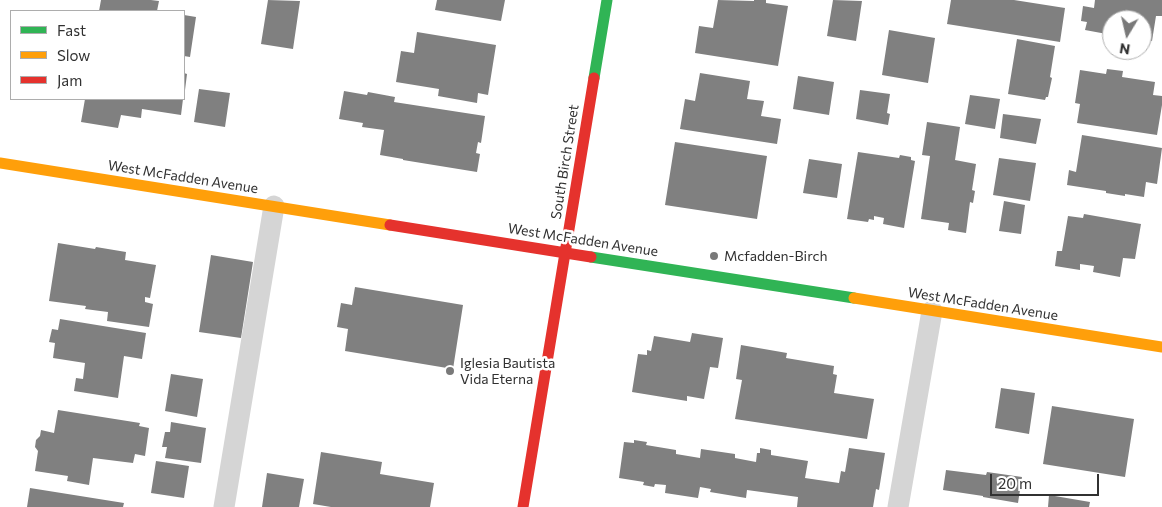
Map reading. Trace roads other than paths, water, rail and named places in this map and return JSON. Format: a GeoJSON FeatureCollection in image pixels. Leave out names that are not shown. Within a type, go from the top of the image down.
{"type":"FeatureCollection","features":[{"type":"Feature","properties":{"kind":"street","name":"South Birch Street"},"geometry":{"type":"LineString","coordinates":[[523,507],[607,0]]}},
{"type":"Feature","properties":{"kind":"street","name":"West McFadden Avenue"},"geometry":{"type":"LineString","coordinates":[[0,163],[1162,347]]}},
{"type":"Feature","properties":{"kind":"lane"},"geometry":{"type":"LineString","coordinates":[[224,507],[274,206]]}},
{"type":"Feature","properties":{"kind":"lane"},"geometry":{"type":"LineString","coordinates":[[898,507],[932,311]]}},
{"type":"Feature","properties":{"kind":"place","name":"Mcfadden-Birch"},"geometry":{"type":"Point","coordinates":[714,256]}},
{"type":"Feature","properties":{"kind":"place","name":"Iglesia Bautista Vida Eterna"},"geometry":{"type":"Point","coordinates":[450,371]}}]}
